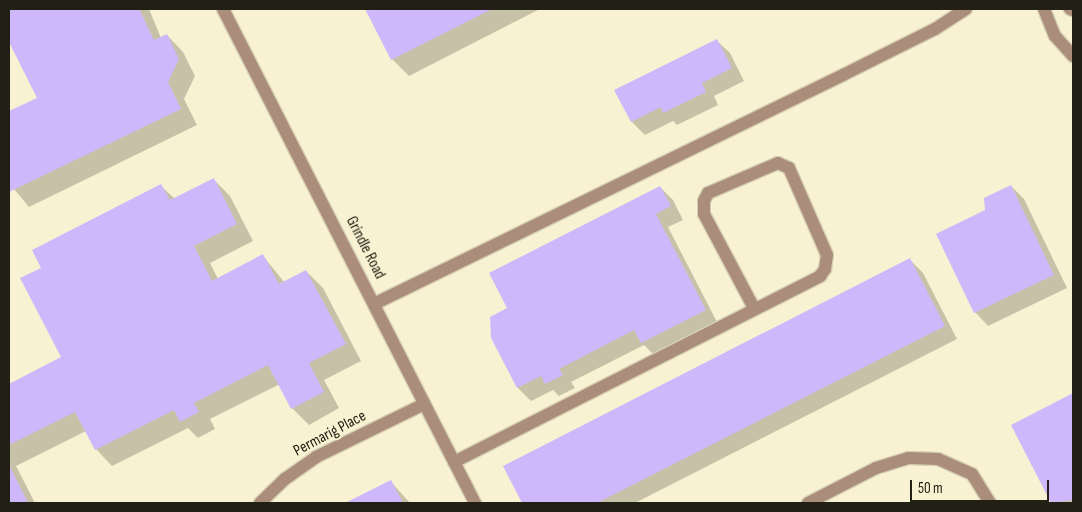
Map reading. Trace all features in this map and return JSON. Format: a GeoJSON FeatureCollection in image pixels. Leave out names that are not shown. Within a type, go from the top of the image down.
{"type":"FeatureCollection","features":[{"type":"Feature","properties":{"kind":"street","name":"Grindle Road"},"geometry":{"type":"LineString","coordinates":[[223,9],[376,303],[424,404],[475,503]]}},
{"type":"Feature","properties":{"kind":"street"},"geometry":{"type":"LineString","coordinates":[[376,303],[843,75],[935,29],[966,9]]}},
{"type":"Feature","properties":{"kind":"street"},"geometry":{"type":"LineString","coordinates":[[1044,9],[1055,36],[1073,56]]}},
{"type":"Feature","properties":{"kind":"street"},"geometry":{"type":"LineString","coordinates":[[454,462],[820,276],[827,262],[827,255],[789,168],[778,163],[708,193],[704,201],[704,214],[754,308]]}},
{"type":"Feature","properties":{"kind":"street","name":"Permarig Place"},"geometry":{"type":"LineString","coordinates":[[260,503],[284,479],[316,458],[424,404]]}},
{"type":"Feature","properties":{"kind":"street"},"geometry":{"type":"LineString","coordinates":[[808,503],[876,468],[909,458],[938,459],[972,474],[990,503]]}},
{"type":"Feature","properties":{"kind":"building"},"geometry":{"type":"Polygon","coordinates":[[[9,9],[139,9],[154,40],[167,34],[179,59],[168,82],[181,109],[9,192],[9,111],[37,98],[9,42],[9,9]]]}},
{"type":"Feature","properties":{"kind":"building"},"geometry":{"type":"Polygon","coordinates":[[[365,9],[492,9],[391,60],[365,9]]]}},
{"type":"Feature","properties":{"kind":"building"},"geometry":{"type":"Polygon","coordinates":[[[717,39],[732,68],[702,83],[706,92],[663,113],[661,107],[631,122],[614,90],[717,39]]]}},
{"type":"Feature","properties":{"kind":"building"},"geometry":{"type":"Polygon","coordinates":[[[214,178],[237,224],[194,246],[212,281],[263,254],[279,284],[306,270],[346,344],[309,363],[324,392],[291,409],[268,365],[194,403],[199,412],[180,422],[174,410],[95,450],[75,412],[9,445],[9,384],[61,357],[20,278],[41,268],[32,250],[161,184],[170,200],[214,178]]]}},
{"type":"Feature","properties":{"kind":"building"},"geometry":{"type":"Polygon","coordinates":[[[1011,185],[1054,275],[974,313],[936,234],[985,210],[984,198],[1011,185]]]}},
{"type":"Feature","properties":{"kind":"building"},"geometry":{"type":"Polygon","coordinates":[[[660,186],[671,206],[656,214],[706,310],[641,343],[634,330],[559,369],[563,375],[545,384],[541,376],[517,388],[491,338],[490,317],[507,308],[489,273],[660,186]]]}},
{"type":"Feature","properties":{"kind":"building"},"geometry":{"type":"Polygon","coordinates":[[[910,258],[945,326],[597,503],[522,503],[503,466],[910,258]]]}},
{"type":"Feature","properties":{"kind":"building"},"geometry":{"type":"Polygon","coordinates":[[[1073,393],[1073,500],[1051,503],[1011,425],[1073,393]]]}},
{"type":"Feature","properties":{"kind":"building"},"geometry":{"type":"Polygon","coordinates":[[[9,465],[28,503],[9,503],[9,465]]]}},
{"type":"Feature","properties":{"kind":"building"},"geometry":{"type":"Polygon","coordinates":[[[391,480],[403,503],[345,503],[391,480]]]}}]}
